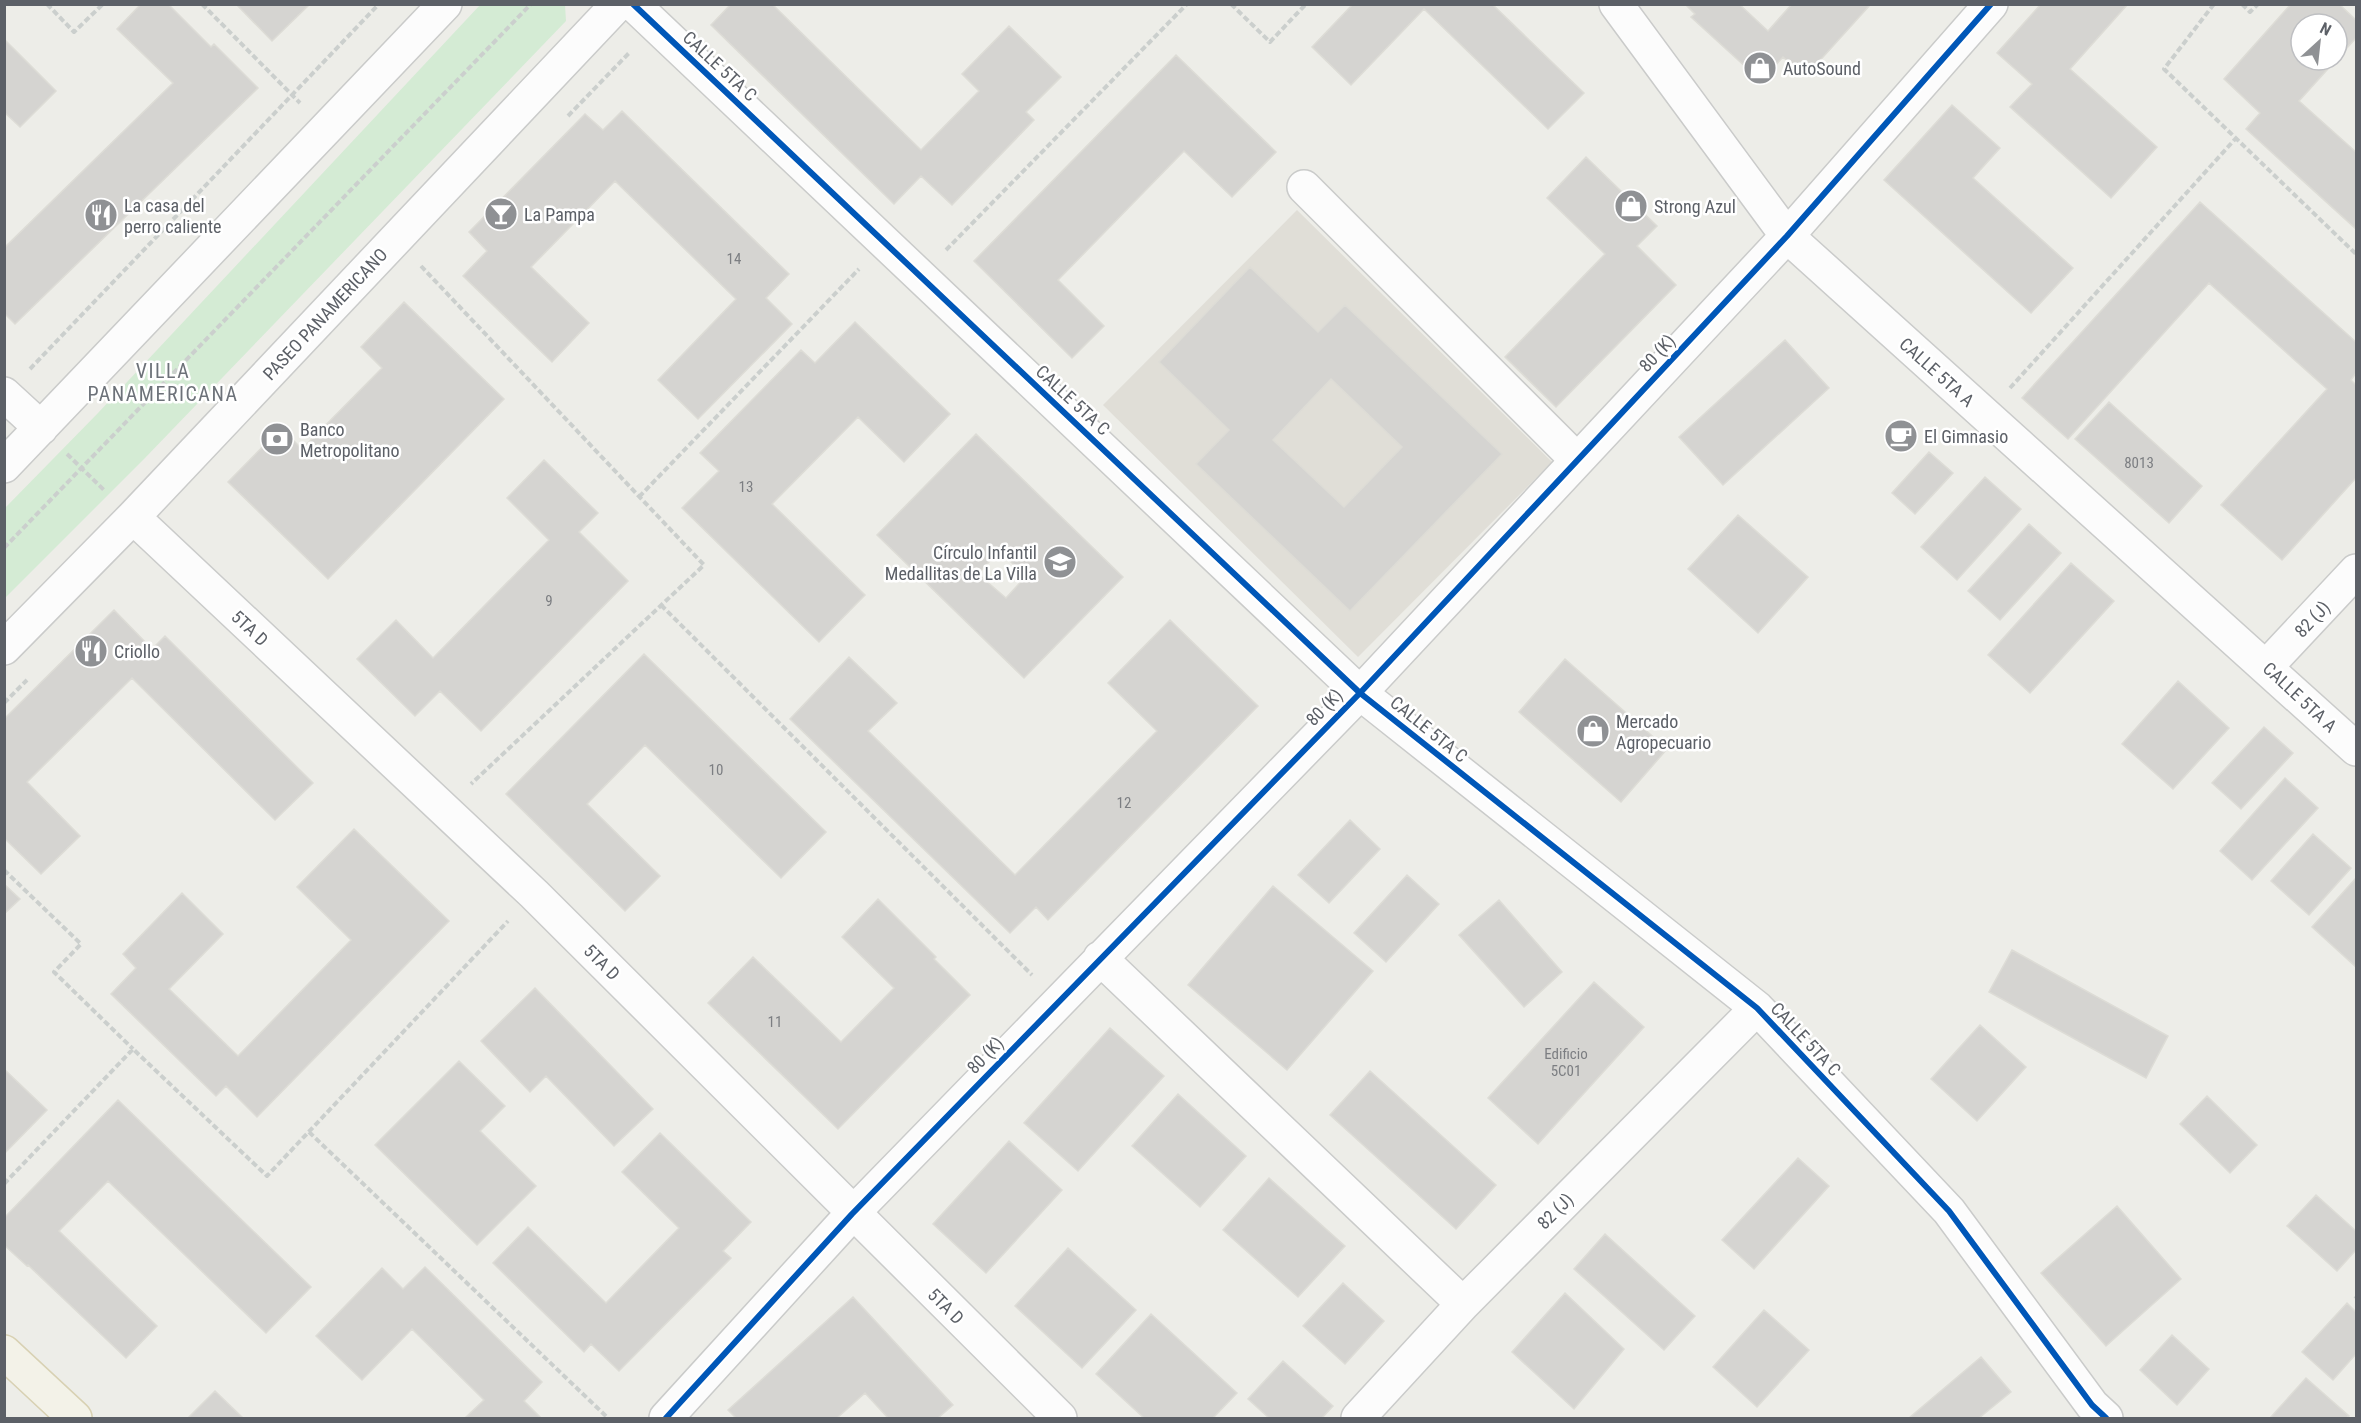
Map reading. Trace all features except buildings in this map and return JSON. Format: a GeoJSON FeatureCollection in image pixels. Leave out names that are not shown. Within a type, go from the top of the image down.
{"type":"FeatureCollection","features":[{"type":"Feature","properties":{"kind":"main road"},"geometry":{"type":"LineString","coordinates":[[4,1352],[75,1419]]}},
{"type":"Feature","properties":{"kind":"street"},"geometry":{"type":"LineString","coordinates":[[4,466],[445,4]]}},
{"type":"Feature","properties":{"kind":"street","name":"PASEO PANAMERICANO"},"geometry":{"type":"LineString","coordinates":[[4,648],[133,518],[618,4]]}},
{"type":"Feature","properties":{"kind":"street","name":"CALLE 5TA C"},"geometry":{"type":"LineString","coordinates":[[633,4],[1360,693],[1756,1008],[1949,1211],[2092,1405],[2106,1419]]}},
{"type":"Feature","properties":{"kind":"street","name":"CALLE 5TA A"},"geometry":{"type":"LineString","coordinates":[[1616,4],[1787,236],[2267,666],[2356,749]]}},
{"type":"Feature","properties":{"kind":"street","name":"80 (K)"},"geometry":{"type":"LineString","coordinates":[[666,1419],[852,1214],[1360,693],[1787,236],[1991,4]]}},
{"type":"Feature","properties":{"kind":"street"},"geometry":{"type":"LineString","coordinates":[[1304,187],[1577,460]]}},
{"type":"Feature","properties":{"kind":"street"},"geometry":{"type":"LineString","coordinates":[[5,394],[41,428]]}},
{"type":"Feature","properties":{"kind":"street","name":"5TA D"},"geometry":{"type":"LineString","coordinates":[[133,518],[534,894],[852,1214],[1060,1419]]}},
{"type":"Feature","properties":{"kind":"street","name":"82 (J)"},"geometry":{"type":"LineString","coordinates":[[2267,666],[2356,572]]}},
{"type":"Feature","properties":{"kind":"street"},"geometry":{"type":"LineString","coordinates":[[1100,958],[1463,1304]]}},
{"type":"Feature","properties":{"kind":"street","name":"82 (J)"},"geometry":{"type":"LineString","coordinates":[[1358,1419],[1463,1304],[1756,1008]]}},
{"type":"Feature","properties":{"kind":"path"},"geometry":{"type":"LineString","coordinates":[[47,4],[74,32],[103,4]]}},
{"type":"Feature","properties":{"kind":"path"},"geometry":{"type":"LineString","coordinates":[[202,4],[326,129]]}},
{"type":"Feature","properties":{"kind":"path"},"geometry":{"type":"LineString","coordinates":[[5,394],[380,4]]}},
{"type":"Feature","properties":{"kind":"path"},"geometry":{"type":"LineString","coordinates":[[4,548],[531,4]]}},
{"type":"Feature","properties":{"kind":"path"},"geometry":{"type":"LineString","coordinates":[[921,277],[1187,4]]}},
{"type":"Feature","properties":{"kind":"path"},"geometry":{"type":"LineString","coordinates":[[1231,4],[1270,42],[1306,4]]}},
{"type":"Feature","properties":{"kind":"path"},"geometry":{"type":"LineString","coordinates":[[2214,4],[2164,69],[2356,254]]}},
{"type":"Feature","properties":{"kind":"path"},"geometry":{"type":"LineString","coordinates":[[2242,4],[2250,12],[2258,4]]}},
{"type":"Feature","properties":{"kind":"path"},"geometry":{"type":"LineString","coordinates":[[1985,415],[2237,137]]}},
{"type":"Feature","properties":{"kind":"path"},"geometry":{"type":"LineString","coordinates":[[396,240],[704,565],[444,809]]}},
{"type":"Feature","properties":{"kind":"path"},"geometry":{"type":"LineString","coordinates":[[639,497],[885,243]]}},
{"type":"Feature","properties":{"kind":"path"},"geometry":{"type":"LineString","coordinates":[[41,428],[133,518]]}},
{"type":"Feature","properties":{"kind":"path"},"geometry":{"type":"LineString","coordinates":[[661,605],[1058,1001]]}},
{"type":"Feature","properties":{"kind":"path"},"geometry":{"type":"LineString","coordinates":[[4,870],[81,944],[54,972],[267,1176],[534,894]]}},
{"type":"Feature","properties":{"kind":"path"},"geometry":{"type":"LineString","coordinates":[[4,1184],[133,1049]]}},
{"type":"Feature","properties":{"kind":"path"},"geometry":{"type":"LineString","coordinates":[[309,1132],[608,1419]]}},
{"type":"Feature","properties":{"kind":"shaded area"},"geometry":{"type":"Polygon","coordinates":[[[1297,210],[1552,462],[1358,657],[1103,405],[1297,210]]]}},
{"type":"Feature","properties":{"kind":"green space"},"geometry":{"type":"Polygon","coordinates":[[[480,5],[565,5],[566,21],[145,458],[5,598],[5,508],[98,413],[480,5]]]}},
{"type":"Feature","properties":{"kind":"cycle path"},"geometry":{"type":"LineString","coordinates":[[633,4],[1360,693],[1757,1008],[1949,1211],[2092,1405],[2106,1418]]}},
{"type":"Feature","properties":{"kind":"cycle path"},"geometry":{"type":"LineString","coordinates":[[666,1418],[852,1214],[1360,693],[1787,236],[1991,4]]}},
{"type":"Feature","properties":{"kind":"place","name":"AutoSound"},"geometry":{"type":"Point","coordinates":[1760,68]}},
{"type":"Feature","properties":{"kind":"place","name":"Strong Azul"},"geometry":{"type":"Point","coordinates":[1631,206]}},
{"type":"Feature","properties":{"kind":"place","name":"La Pampa"},"geometry":{"type":"Point","coordinates":[501,214]}},
{"type":"Feature","properties":{"kind":"place","name":"La casa del perro caliente"},"geometry":{"type":"Point","coordinates":[101,215]}},
{"type":"Feature","properties":{"kind":"place","name":"El Gimnasio"},"geometry":{"type":"Point","coordinates":[1901,436]}},
{"type":"Feature","properties":{"kind":"place","name":"Banco Metropolitano"},"geometry":{"type":"Point","coordinates":[277,439]}},
{"type":"Feature","properties":{"kind":"place","name":"Círculo Infantil Medallitas de La Villa"},"geometry":{"type":"Point","coordinates":[1060,562]}},
{"type":"Feature","properties":{"kind":"place","name":"Criollo"},"geometry":{"type":"Point","coordinates":[91,651]}},
{"type":"Feature","properties":{"kind":"place","name":"Mercado Agropecuario"},"geometry":{"type":"Point","coordinates":[1593,731]}},
{"type":"Feature","properties":{"kind":"district","name":"VILLA PANAMERICANA"},"geometry":{"type":"Point","coordinates":[163,382]}}]}
